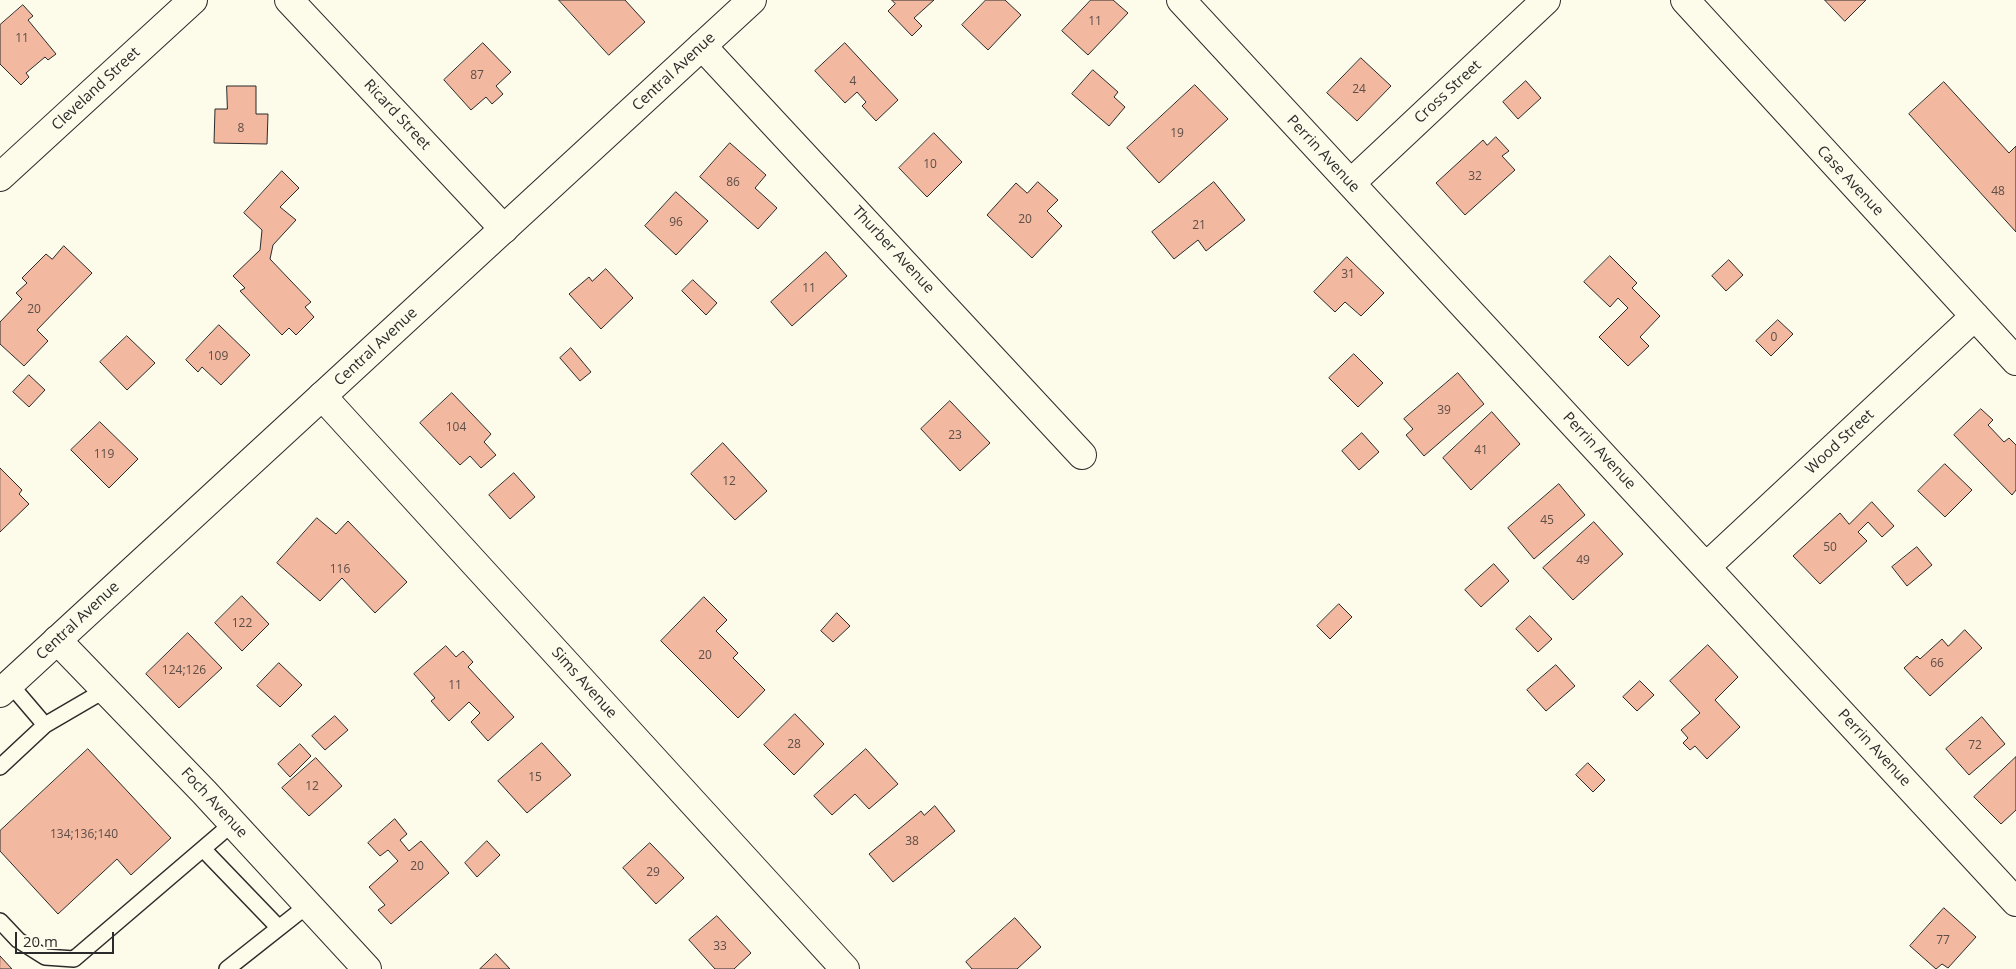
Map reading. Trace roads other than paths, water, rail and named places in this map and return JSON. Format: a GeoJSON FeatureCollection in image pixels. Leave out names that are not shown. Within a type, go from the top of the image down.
{"type":"FeatureCollection","features":[{"type":"Feature","properties":{"kind":"street","name":"Cleveland Street"},"geometry":{"type":"LineString","coordinates":[[0,177],[193,0]]}},
{"type":"Feature","properties":{"kind":"street","name":"Ricard Street"},"geometry":{"type":"LineString","coordinates":[[289,0],[504,229]]}},
{"type":"Feature","properties":{"kind":"street","name":"Central Avenue"},"geometry":{"type":"LineString","coordinates":[[5,688],[752,0]]}},
{"type":"Feature","properties":{"kind":"street","name":"Perrin Avenue"},"geometry":{"type":"LineString","coordinates":[[1181,0],[2016,902]]}},
{"type":"Feature","properties":{"kind":"street","name":"Cross Street"},"geometry":{"type":"LineString","coordinates":[[1350,183],[1546,0]]}},
{"type":"Feature","properties":{"kind":"street","name":"Case Avenue"},"geometry":{"type":"LineString","coordinates":[[1684,0],[2016,361]]}},
{"type":"Feature","properties":{"kind":"street","name":"Thurber Avenue"},"geometry":{"type":"LineString","coordinates":[[702,46],[1082,455]]}},
{"type":"Feature","properties":{"kind":"street","name":"Wood Street"},"geometry":{"type":"LineString","coordinates":[[1706,567],[1975,316]]}},
{"type":"Feature","properties":{"kind":"street","name":"Sims Avenue"},"geometry":{"type":"LineString","coordinates":[[322,396],[845,969]]}},
{"type":"Feature","properties":{"kind":"street","name":"Foch Avenue"},"geometry":{"type":"LineString","coordinates":[[57,640],[232,823],[367,969]]}},
{"type":"Feature","properties":{"kind":"lane"},"geometry":{"type":"LineString","coordinates":[[5,688],[45,725]]}},
{"type":"Feature","properties":{"kind":"lane"},"geometry":{"type":"LineString","coordinates":[[0,767],[45,725],[105,690]]}},
{"type":"Feature","properties":{"kind":"lane"},"geometry":{"type":"LineString","coordinates":[[0,921],[18,940],[45,957],[78,964],[232,823]]}},
{"type":"Feature","properties":{"kind":"lane"},"geometry":{"type":"LineString","coordinates":[[203,849],[279,928]]}},
{"type":"Feature","properties":{"kind":"lane"},"geometry":{"type":"LineString","coordinates":[[227,969],[308,905]]}}]}
